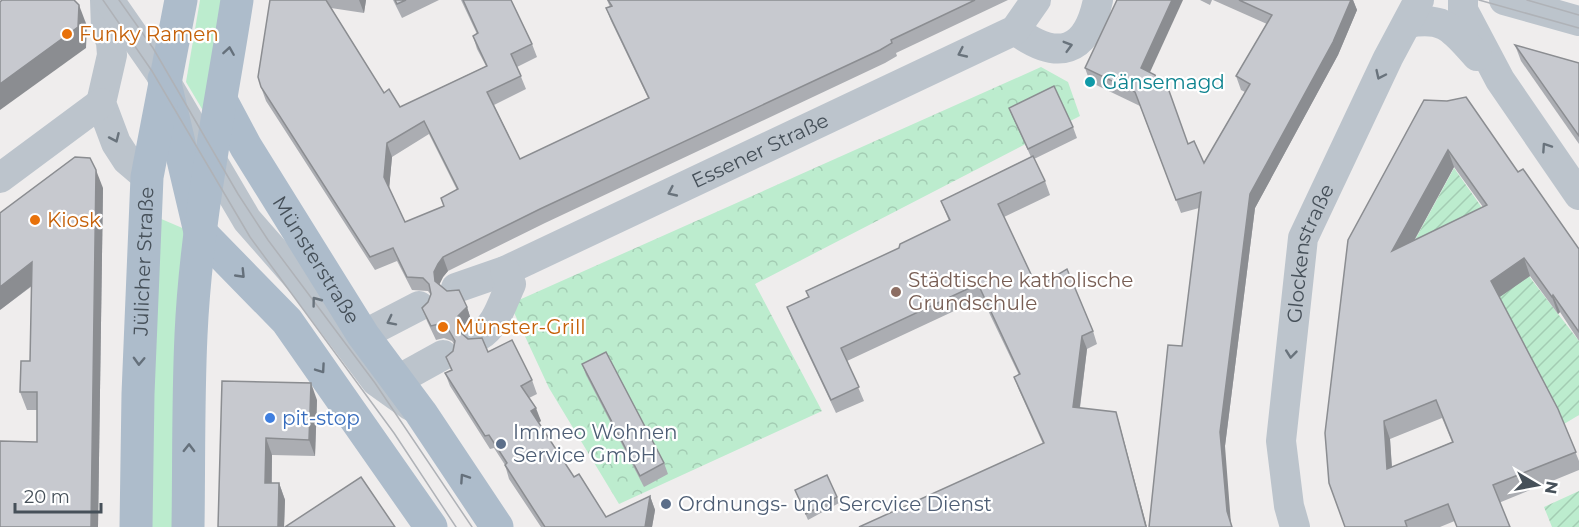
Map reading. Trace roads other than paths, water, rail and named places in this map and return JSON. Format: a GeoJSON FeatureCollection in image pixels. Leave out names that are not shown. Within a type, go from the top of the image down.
{"type":"FeatureCollection","features":[{"type":"Feature","properties":{"kind":"main road","name":"Jülicher Straße"},"geometry":{"type":"LineString","coordinates":[[136,527],[138,382],[147,177],[181,0]]}},
{"type":"Feature","properties":{"kind":"main road"},"geometry":{"type":"LineString","coordinates":[[188,527],[191,335],[200,232],[237,0]]}},
{"type":"Feature","properties":{"kind":"main road","name":"Münsterstraße"},"geometry":{"type":"LineString","coordinates":[[164,79],[200,232],[287,321],[431,527]]}},
{"type":"Feature","properties":{"kind":"main road","name":"Münsterstraße"},"geometry":{"type":"LineString","coordinates":[[222,102],[246,147],[363,335],[421,413],[497,527]]}},
{"type":"Feature","properties":{"kind":"street","name":"Münsterstraße"},"geometry":{"type":"LineString","coordinates":[[107,0],[164,79],[247,220],[287,321]]}},
{"type":"Feature","properties":{"kind":"street","name":"Münsterstraße"},"geometry":{"type":"LineString","coordinates":[[101,104],[112,55],[111,42],[106,29],[107,0]]}},
{"type":"Feature","properties":{"kind":"street","name":"Essener Straße"},"geometry":{"type":"LineString","coordinates":[[456,288],[505,271],[1015,30],[1036,0]]}},
{"type":"Feature","properties":{"kind":"street"},"geometry":{"type":"LineString","coordinates":[[1015,30],[1036,45],[1057,49],[1081,42],[1090,29],[1098,0]]}},
{"type":"Feature","properties":{"kind":"street"},"geometry":{"type":"LineString","coordinates":[[1463,0],[1463,10],[1500,80],[1579,195]]}},
{"type":"Feature","properties":{"kind":"street"},"geometry":{"type":"LineString","coordinates":[[1504,0],[1579,21]]}},
{"type":"Feature","properties":{"kind":"street"},"geometry":{"type":"LineString","coordinates":[[1413,11],[1445,25],[1500,80]]}},
{"type":"Feature","properties":{"kind":"street","name":"Glockenstraße"},"geometry":{"type":"LineString","coordinates":[[1295,527],[1288,506],[1281,441],[1303,238],[1388,58],[1413,11]]}},
{"type":"Feature","properties":{"kind":"street"},"geometry":{"type":"LineString","coordinates":[[0,178],[101,104],[116,143],[127,160],[147,177]]}},
{"type":"Feature","properties":{"kind":"street","name":"Münsterstraße"},"geometry":{"type":"LineString","coordinates":[[247,220],[304,285],[376,381],[421,413]]}},
{"type":"Feature","properties":{"kind":"street"},"geometry":{"type":"LineString","coordinates":[[479,336],[488,331],[511,284],[505,271]]}},
{"type":"Feature","properties":{"kind":"street"},"geometry":{"type":"LineString","coordinates":[[363,335],[419,306]]}},
{"type":"Feature","properties":{"kind":"street"},"geometry":{"type":"LineString","coordinates":[[396,381],[443,355]]}},
{"type":"Feature","properties":{"kind":"tram line"},"geometry":{"type":"LineString","coordinates":[[103,0],[152,71],[250,237],[394,433],[456,527]]}},
{"type":"Feature","properties":{"kind":"tram line"},"geometry":{"type":"LineString","coordinates":[[119,0],[153,48],[238,194],[268,240],[375,383],[472,527]]}},
{"type":"Feature","properties":{"kind":"tram line"},"geometry":{"type":"LineString","coordinates":[[1479,0],[1579,28]]}},
{"type":"Feature","properties":{"kind":"tram line"},"geometry":{"type":"LineString","coordinates":[[1527,0],[1579,15]]}},
{"type":"Feature","properties":{"kind":"place","name":"Funky Ramen"},"geometry":{"type":"Point","coordinates":[67,34]}},
{"type":"Feature","properties":{"kind":"place","name":"Gänsemagd"},"geometry":{"type":"Point","coordinates":[1090,82]}},
{"type":"Feature","properties":{"kind":"place","name":"Kiosk"},"geometry":{"type":"Point","coordinates":[35,220]}},
{"type":"Feature","properties":{"kind":"place","name":"Städtische katholische Grundschule"},"geometry":{"type":"Point","coordinates":[896,292]}},
{"type":"Feature","properties":{"kind":"place","name":"Münster-Grill"},"geometry":{"type":"Point","coordinates":[443,327]}},
{"type":"Feature","properties":{"kind":"place","name":"pit-stop"},"geometry":{"type":"Point","coordinates":[270,418]}},
{"type":"Feature","properties":{"kind":"place","name":"Immeo Wohnen Service GmbH"},"geometry":{"type":"Point","coordinates":[501,444]}},
{"type":"Feature","properties":{"kind":"place","name":"Ordnungs- und Sercvice Dienst"},"geometry":{"type":"Point","coordinates":[666,504]}}]}
